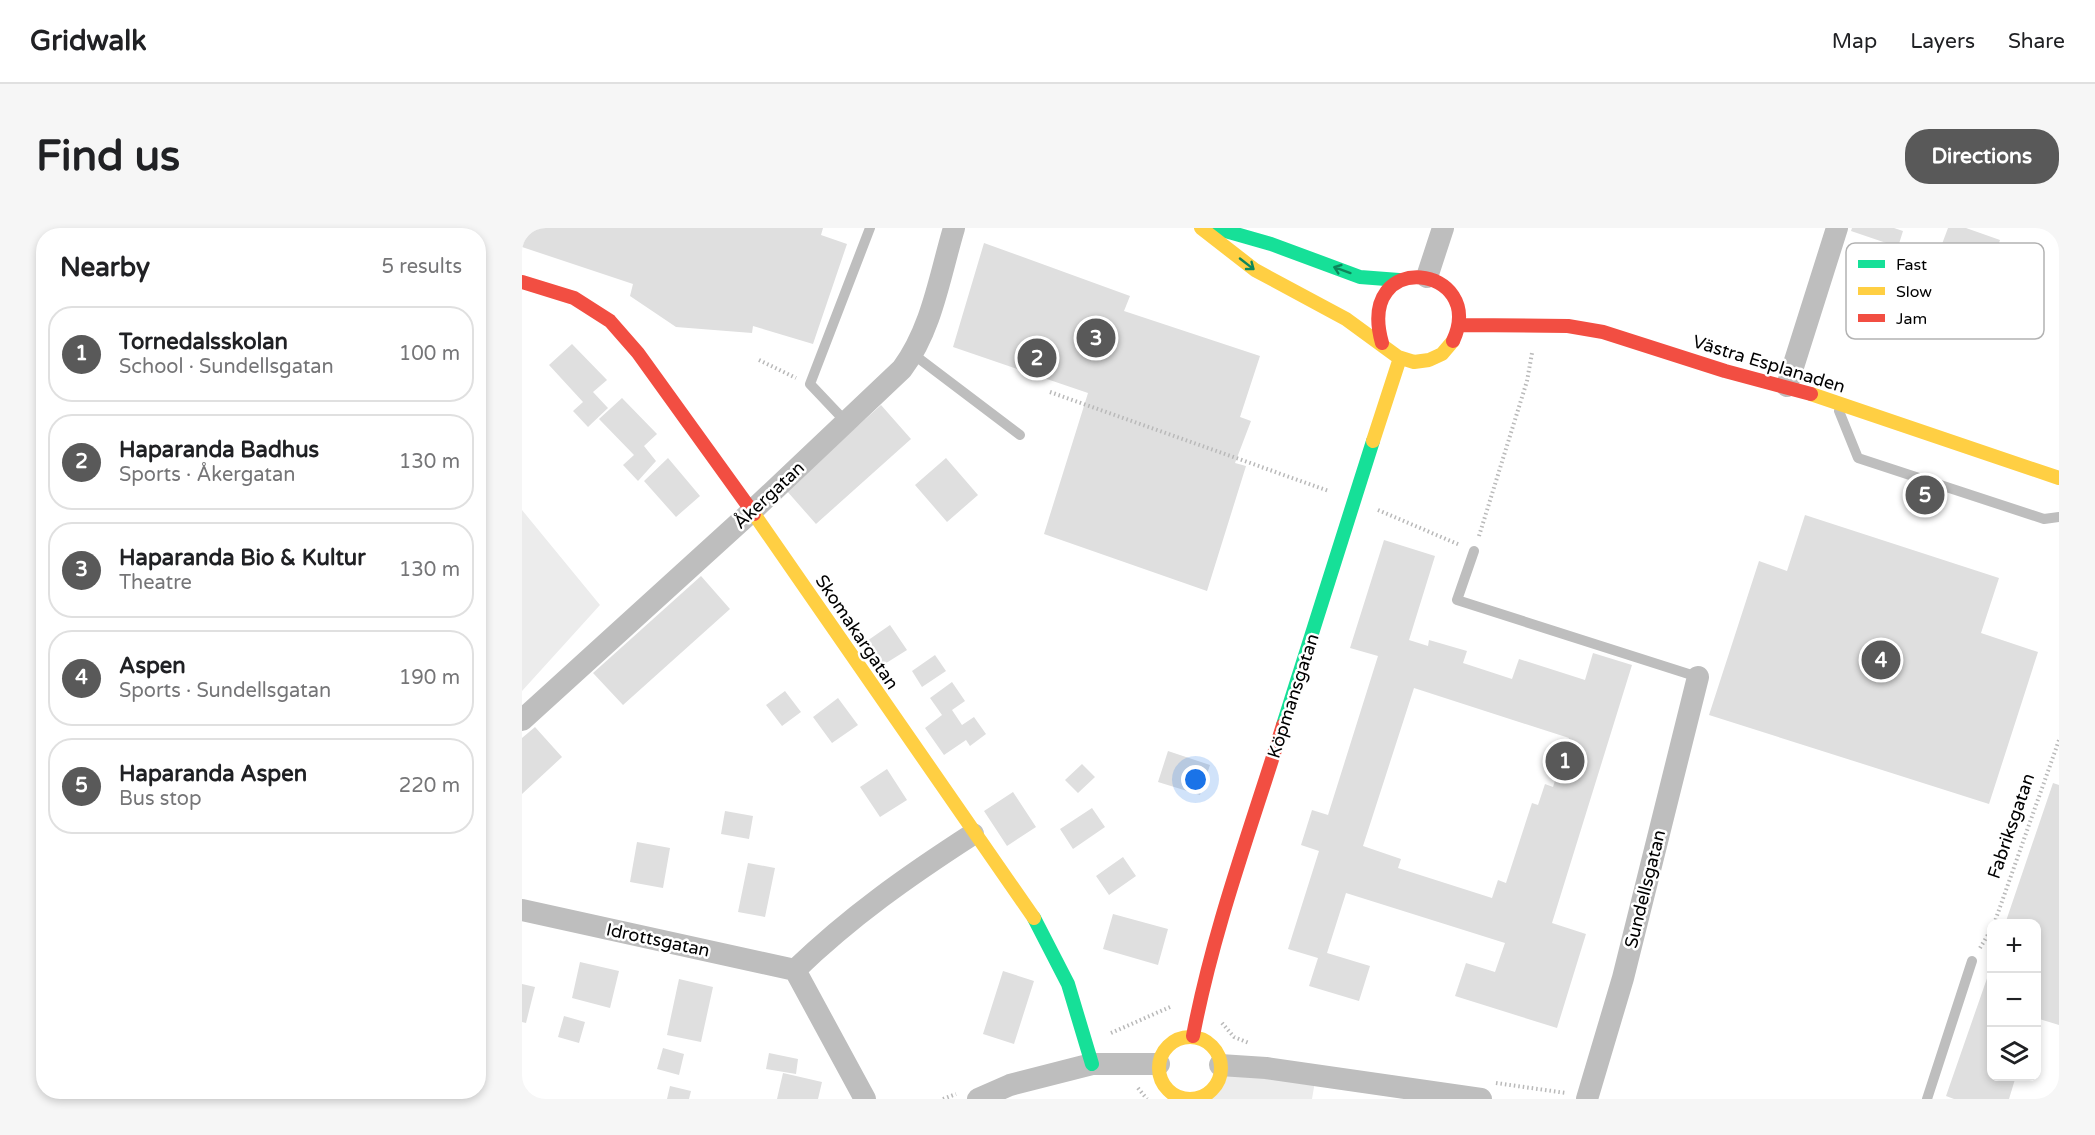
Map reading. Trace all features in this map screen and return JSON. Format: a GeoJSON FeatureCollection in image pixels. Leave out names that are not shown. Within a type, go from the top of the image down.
{"type":"FeatureCollection","features":[{"type":"Feature","properties":{"kind":"street","name":"Åkergatan"},"geometry":{"type":"LineString","coordinates":[[522,720],[752,512],[902,369],[914,354],[927,322],[954,228]]}},
{"type":"Feature","properties":{"kind":"street"},"geometry":{"type":"LineString","coordinates":[[1201,228],[1256,271],[1358,326],[1400,358],[1412,362],[1436,358],[1454,342],[1461,325],[1458,307],[1445,286],[1427,277],[1399,280],[1360,277],[1271,244],[1215,228]]}},
{"type":"Feature","properties":{"kind":"street"},"geometry":{"type":"LineString","coordinates":[[1427,277],[1443,228]]}},
{"type":"Feature","properties":{"kind":"street"},"geometry":{"type":"LineString","coordinates":[[1787,386],[1837,228]]}},
{"type":"Feature","properties":{"kind":"street"},"geometry":{"type":"LineString","coordinates":[[1382,343],[1375,320],[1376,308],[1385,292],[1399,280]]}},
{"type":"Feature","properties":{"kind":"street","name":"Skomakargatan"},"geometry":{"type":"LineString","coordinates":[[522,282],[574,298],[610,321],[638,353],[752,512],[973,834],[1034,918],[1068,984],[1092,1064]]}},
{"type":"Feature","properties":{"kind":"street","name":"Västra Esplanaden"},"geometry":{"type":"LineString","coordinates":[[1461,325],[1568,326],[1603,332],[1725,370],[1787,386],[2059,478]]}},
{"type":"Feature","properties":{"kind":"street","name":"Köpmansgatan"},"geometry":{"type":"LineString","coordinates":[[1193,1036],[1200,999],[1224,910],[1400,358]]}},
{"type":"Feature","properties":{"kind":"street","name":"Sundellsgatan"},"geometry":{"type":"LineString","coordinates":[[1587,1099],[1623,978],[1698,677]]}},
{"type":"Feature","properties":{"kind":"street"},"geometry":{"type":"LineString","coordinates":[[865,1099],[795,970],[827,939],[897,883],[973,834]]}},
{"type":"Feature","properties":{"kind":"street","name":"Idrottsgatan"},"geometry":{"type":"LineString","coordinates":[[522,910],[795,970]]}},
{"type":"Feature","properties":{"kind":"street"},"geometry":{"type":"LineString","coordinates":[[1193,1036],[1212,1046],[1220,1065],[1217,1081],[1209,1093],[1192,1099],[1179,1097],[1164,1086],[1160,1077],[1159,1064],[1162,1054],[1170,1044],[1178,1039],[1193,1036]]}},
{"type":"Feature","properties":{"kind":"street"},"geometry":{"type":"LineString","coordinates":[[978,1099],[1010,1085],[1092,1064],[1159,1064]]}},
{"type":"Feature","properties":{"kind":"street"},"geometry":{"type":"LineString","coordinates":[[1220,1065],[1266,1068],[1481,1099]]}},
{"type":"Feature","properties":{"kind":"lane"},"geometry":{"type":"LineString","coordinates":[[846,422],[810,384],[870,228]]}},
{"type":"Feature","properties":{"kind":"lane"},"geometry":{"type":"LineString","coordinates":[[914,354],[1020,435]]}},
{"type":"Feature","properties":{"kind":"lane"},"geometry":{"type":"LineString","coordinates":[[1835,402],[1858,458],[2044,519],[2059,517]]}},
{"type":"Feature","properties":{"kind":"lane"},"geometry":{"type":"LineString","coordinates":[[1474,551],[1457,600],[1698,677]]}},
{"type":"Feature","properties":{"kind":"lane"},"geometry":{"type":"LineString","coordinates":[[1927,1099],[1972,961]]}},
{"type":"Feature","properties":{"kind":"path"},"geometry":{"type":"LineString","coordinates":[[1050,392],[1355,501],[1474,551],[1527,381],[1537,326]]}},
{"type":"Feature","properties":{"kind":"path"},"geometry":{"type":"LineString","coordinates":[[759,360],[810,384]]}},
{"type":"Feature","properties":{"kind":"path","name":"Fabriksgatan"},"geometry":{"type":"LineString","coordinates":[[1996,919],[2059,740]]}},
{"type":"Feature","properties":{"kind":"shaded area"},"geometry":{"type":"Polygon","coordinates":[[[522,510],[600,605],[522,691],[522,510]]]}},
{"type":"Feature","properties":{"kind":"shaded area"},"geometry":{"type":"Polygon","coordinates":[[[1227,1072],[1315,1081],[1312,1099],[1206,1099],[1227,1072]]]}},
{"type":"Feature","properties":{"kind":"building"},"geometry":{"type":"Polygon","coordinates":[[[522,228],[823,228],[821,235],[847,244],[813,344],[753,326],[752,333],[676,327],[630,296],[633,284],[522,247],[522,228]]]}},
{"type":"Feature","properties":{"kind":"building"},"geometry":{"type":"Polygon","coordinates":[[[1852,228],[1894,228],[1903,231],[1899,243],[1886,243],[1851,231],[1852,228]]]}},
{"type":"Feature","properties":{"kind":"building"},"geometry":{"type":"Polygon","coordinates":[[[1948,228],[1966,228],[2000,240],[1999,243],[1942,243],[1948,228]]]}},
{"type":"Feature","properties":{"kind":"building"},"geometry":{"type":"Polygon","coordinates":[[[984,243],[1130,296],[1124,311],[1260,356],[1240,417],[1251,421],[1235,463],[1246,466],[1207,591],[1044,534],[1088,393],[953,347],[984,243]]]}},
{"type":"Feature","properties":{"kind":"building"},"geometry":{"type":"Polygon","coordinates":[[[572,344],[607,380],[593,392],[608,408],[588,427],[573,411],[583,402],[549,365],[572,344]]]}},
{"type":"Feature","properties":{"kind":"building"},"geometry":{"type":"Polygon","coordinates":[[[622,398],[657,434],[644,446],[656,461],[638,481],[623,465],[634,455],[599,419],[622,398]]]}},
{"type":"Feature","properties":{"kind":"building"},"geometry":{"type":"Polygon","coordinates":[[[881,405],[911,439],[816,524],[786,490],[881,405]]]}},
{"type":"Feature","properties":{"kind":"building"},"geometry":{"type":"Polygon","coordinates":[[[668,458],[700,496],[676,517],[644,481],[668,458]]]}},
{"type":"Feature","properties":{"kind":"building"},"geometry":{"type":"Polygon","coordinates":[[[946,458],[978,495],[947,522],[915,485],[946,458]]]}},
{"type":"Feature","properties":{"kind":"building"},"geometry":{"type":"Polygon","coordinates":[[[1805,515],[1999,578],[1981,633],[2038,652],[1989,804],[1709,715],[1759,561],[1787,571],[1805,515]]]}},
{"type":"Feature","properties":{"kind":"building"},"geometry":{"type":"Polygon","coordinates":[[[1384,540],[1435,556],[1409,640],[1428,646],[1429,640],[1467,651],[1463,663],[1512,679],[1519,659],[1585,680],[1593,653],[1632,665],[1552,923],[1586,934],[1557,1028],[1455,996],[1466,963],[1495,972],[1505,943],[1346,893],[1327,953],[1370,966],[1359,1001],[1309,986],[1318,958],[1288,949],[1319,851],[1301,845],[1312,810],[1328,815],[1378,656],[1350,648],[1384,540]],[[1414,688],[1363,846],[1401,859],[1398,868],[1492,898],[1498,880],[1506,883],[1532,803],[1538,805],[1545,784],[1553,787],[1569,738],[1414,688]]]}},
{"type":"Feature","properties":{"kind":"building"},"geometry":{"type":"Polygon","coordinates":[[[701,576],[730,609],[623,705],[593,673],[701,576]]]}},
{"type":"Feature","properties":{"kind":"building"},"geometry":{"type":"Polygon","coordinates":[[[890,625],[907,650],[883,665],[867,641],[890,625]]]}},
{"type":"Feature","properties":{"kind":"building"},"geometry":{"type":"Polygon","coordinates":[[[935,655],[946,671],[922,687],[912,671],[935,655]]]}},
{"type":"Feature","properties":{"kind":"building"},"geometry":{"type":"Polygon","coordinates":[[[952,682],[965,701],[952,710],[962,725],[974,717],[986,734],[970,746],[966,740],[944,755],[925,728],[942,715],[930,698],[952,682]]]}},
{"type":"Feature","properties":{"kind":"building"},"geometry":{"type":"Polygon","coordinates":[[[785,691],[801,712],[782,726],[766,705],[785,691]]]}},
{"type":"Feature","properties":{"kind":"building"},"geometry":{"type":"Polygon","coordinates":[[[838,698],[858,725],[832,743],[813,717],[838,698]]]}},
{"type":"Feature","properties":{"kind":"building"},"geometry":{"type":"Polygon","coordinates":[[[535,727],[562,757],[522,794],[522,738],[535,727]]]}},
{"type":"Feature","properties":{"kind":"building"},"geometry":{"type":"Polygon","coordinates":[[[1168,751],[1210,765],[1200,795],[1158,782],[1168,751]]]}},
{"type":"Feature","properties":{"kind":"building"},"geometry":{"type":"Polygon","coordinates":[[[1082,764],[1095,777],[1078,793],[1065,780],[1082,764]]]}},
{"type":"Feature","properties":{"kind":"building"},"geometry":{"type":"Polygon","coordinates":[[[887,769],[907,800],[880,817],[860,787],[887,769]]]}},
{"type":"Feature","properties":{"kind":"building"},"geometry":{"type":"Polygon","coordinates":[[[2053,783],[2059,785],[2059,1025],[2041,1020],[2041,919],[2007,919],[2053,783]]]}},
{"type":"Feature","properties":{"kind":"building"},"geometry":{"type":"Polygon","coordinates":[[[1013,792],[1036,827],[1007,846],[984,811],[1013,792]]]}},
{"type":"Feature","properties":{"kind":"building"},"geometry":{"type":"Polygon","coordinates":[[[1092,808],[1105,827],[1073,849],[1060,829],[1092,808]]]}},
{"type":"Feature","properties":{"kind":"building"},"geometry":{"type":"Polygon","coordinates":[[[725,811],[753,816],[749,839],[721,834],[725,811]]]}},
{"type":"Feature","properties":{"kind":"building"},"geometry":{"type":"Polygon","coordinates":[[[637,842],[670,848],[663,888],[630,882],[637,842]]]}},
{"type":"Feature","properties":{"kind":"building"},"geometry":{"type":"Polygon","coordinates":[[[1123,857],[1136,876],[1109,895],[1096,876],[1123,857]]]}},
{"type":"Feature","properties":{"kind":"building"},"geometry":{"type":"Polygon","coordinates":[[[748,863],[775,868],[765,917],[738,912],[748,863]]]}},
{"type":"Feature","properties":{"kind":"building"},"geometry":{"type":"Polygon","coordinates":[[[1113,914],[1168,929],[1158,965],[1103,949],[1113,914]]]}},
{"type":"Feature","properties":{"kind":"building"},"geometry":{"type":"Polygon","coordinates":[[[580,962],[619,971],[610,1008],[572,998],[580,962]]]}},
{"type":"Feature","properties":{"kind":"building"},"geometry":{"type":"Polygon","coordinates":[[[1003,971],[1034,981],[1014,1044],[983,1034],[1003,971]]]}},
{"type":"Feature","properties":{"kind":"building"},"geometry":{"type":"Polygon","coordinates":[[[1987,978],[1987,1081],[2014,1081],[2009,1099],[1954,1099],[1946,1096],[1987,978]]]}},
{"type":"Feature","properties":{"kind":"building"},"geometry":{"type":"Polygon","coordinates":[[[679,979],[713,987],[701,1042],[667,1035],[679,979]]]}},
{"type":"Feature","properties":{"kind":"building"},"geometry":{"type":"Polygon","coordinates":[[[522,984],[535,987],[526,1023],[522,1022],[522,984]]]}},
{"type":"Feature","properties":{"kind":"building"},"geometry":{"type":"Polygon","coordinates":[[[564,1016],[585,1022],[579,1043],[558,1037],[564,1016]]]}},
{"type":"Feature","properties":{"kind":"building"},"geometry":{"type":"Polygon","coordinates":[[[663,1048],[684,1054],[679,1075],[657,1069],[663,1048]]]}},
{"type":"Feature","properties":{"kind":"building"},"geometry":{"type":"Polygon","coordinates":[[[769,1053],[798,1059],[796,1074],[766,1069],[769,1053]]]}},
{"type":"Feature","properties":{"kind":"building"},"geometry":{"type":"Polygon","coordinates":[[[783,1073],[822,1082],[818,1099],[777,1099],[783,1073]]]}},
{"type":"Feature","properties":{"kind":"building"},"geometry":{"type":"Polygon","coordinates":[[[670,1086],[691,1091],[689,1099],[667,1099],[670,1086]]]}},
{"type":"Feature","properties":{"kind":"traffic: fast"},"geometry":{"type":"LineString","coordinates":[[1215,228],[1271,244],[1360,277],[1399,280]]}},
{"type":"Feature","properties":{"kind":"traffic: fast"},"geometry":{"type":"LineString","coordinates":[[1283,725],[1373,441]]}},
{"type":"Feature","properties":{"kind":"traffic: fast"},"geometry":{"type":"LineString","coordinates":[[1034,918],[1068,984],[1092,1064]]}},
{"type":"Feature","properties":{"kind":"traffic: slow"},"geometry":{"type":"LineString","coordinates":[[1201,228],[1255,270],[1346,319],[1398,357],[1414,362],[1429,360],[1442,354],[1453,341]]}},
{"type":"Feature","properties":{"kind":"traffic: slow"},"geometry":{"type":"LineString","coordinates":[[1373,441],[1400,358]]}},
{"type":"Feature","properties":{"kind":"traffic: slow"},"geometry":{"type":"LineString","coordinates":[[1811,394],[2059,478]]}},
{"type":"Feature","properties":{"kind":"traffic: slow"},"geometry":{"type":"LineString","coordinates":[[754,514],[1034,918]]}},
{"type":"Feature","properties":{"kind":"traffic: slow"},"geometry":{"type":"LineString","coordinates":[[1190,1037],[1207,1042],[1212,1046],[1216,1051],[1221,1068],[1216,1085],[1212,1090],[1207,1094],[1190,1099],[1173,1094],[1168,1090],[1164,1085],[1159,1068],[1164,1051],[1168,1046],[1173,1042],[1190,1037]]}},
{"type":"Feature","properties":{"kind":"traffic: jam"},"geometry":{"type":"LineString","coordinates":[[1382,343],[1379,312],[1387,292],[1402,280],[1421,278],[1439,283],[1453,296],[1459,315],[1453,341]]}},
{"type":"Feature","properties":{"kind":"traffic: jam"},"geometry":{"type":"LineString","coordinates":[[522,282],[574,298],[610,321],[638,353],[754,514]]}},
{"type":"Feature","properties":{"kind":"traffic: jam"},"geometry":{"type":"LineString","coordinates":[[1461,325],[1568,326],[1603,332],[1725,371],[1811,394]]}},
{"type":"Feature","properties":{"kind":"traffic: jam"},"geometry":{"type":"LineString","coordinates":[[1193,1036],[1222,918],[1283,725]]}},
{"type":"Feature","properties":{"kind":"place","name":"Haparanda Bio & Kultur"},"geometry":{"type":"Point","coordinates":[1096,338]}},
{"type":"Feature","properties":{"kind":"place","name":"Haparanda Badhus"},"geometry":{"type":"Point","coordinates":[1037,358]}},
{"type":"Feature","properties":{"kind":"place","name":"Haparanda Aspen"},"geometry":{"type":"Point","coordinates":[1925,495]}},
{"type":"Feature","properties":{"kind":"place","name":"Aspen"},"geometry":{"type":"Point","coordinates":[1881,660]}},
{"type":"Feature","properties":{"kind":"place","name":"Tornedalsskolan"},"geometry":{"type":"Point","coordinates":[1565,761]}}]}
